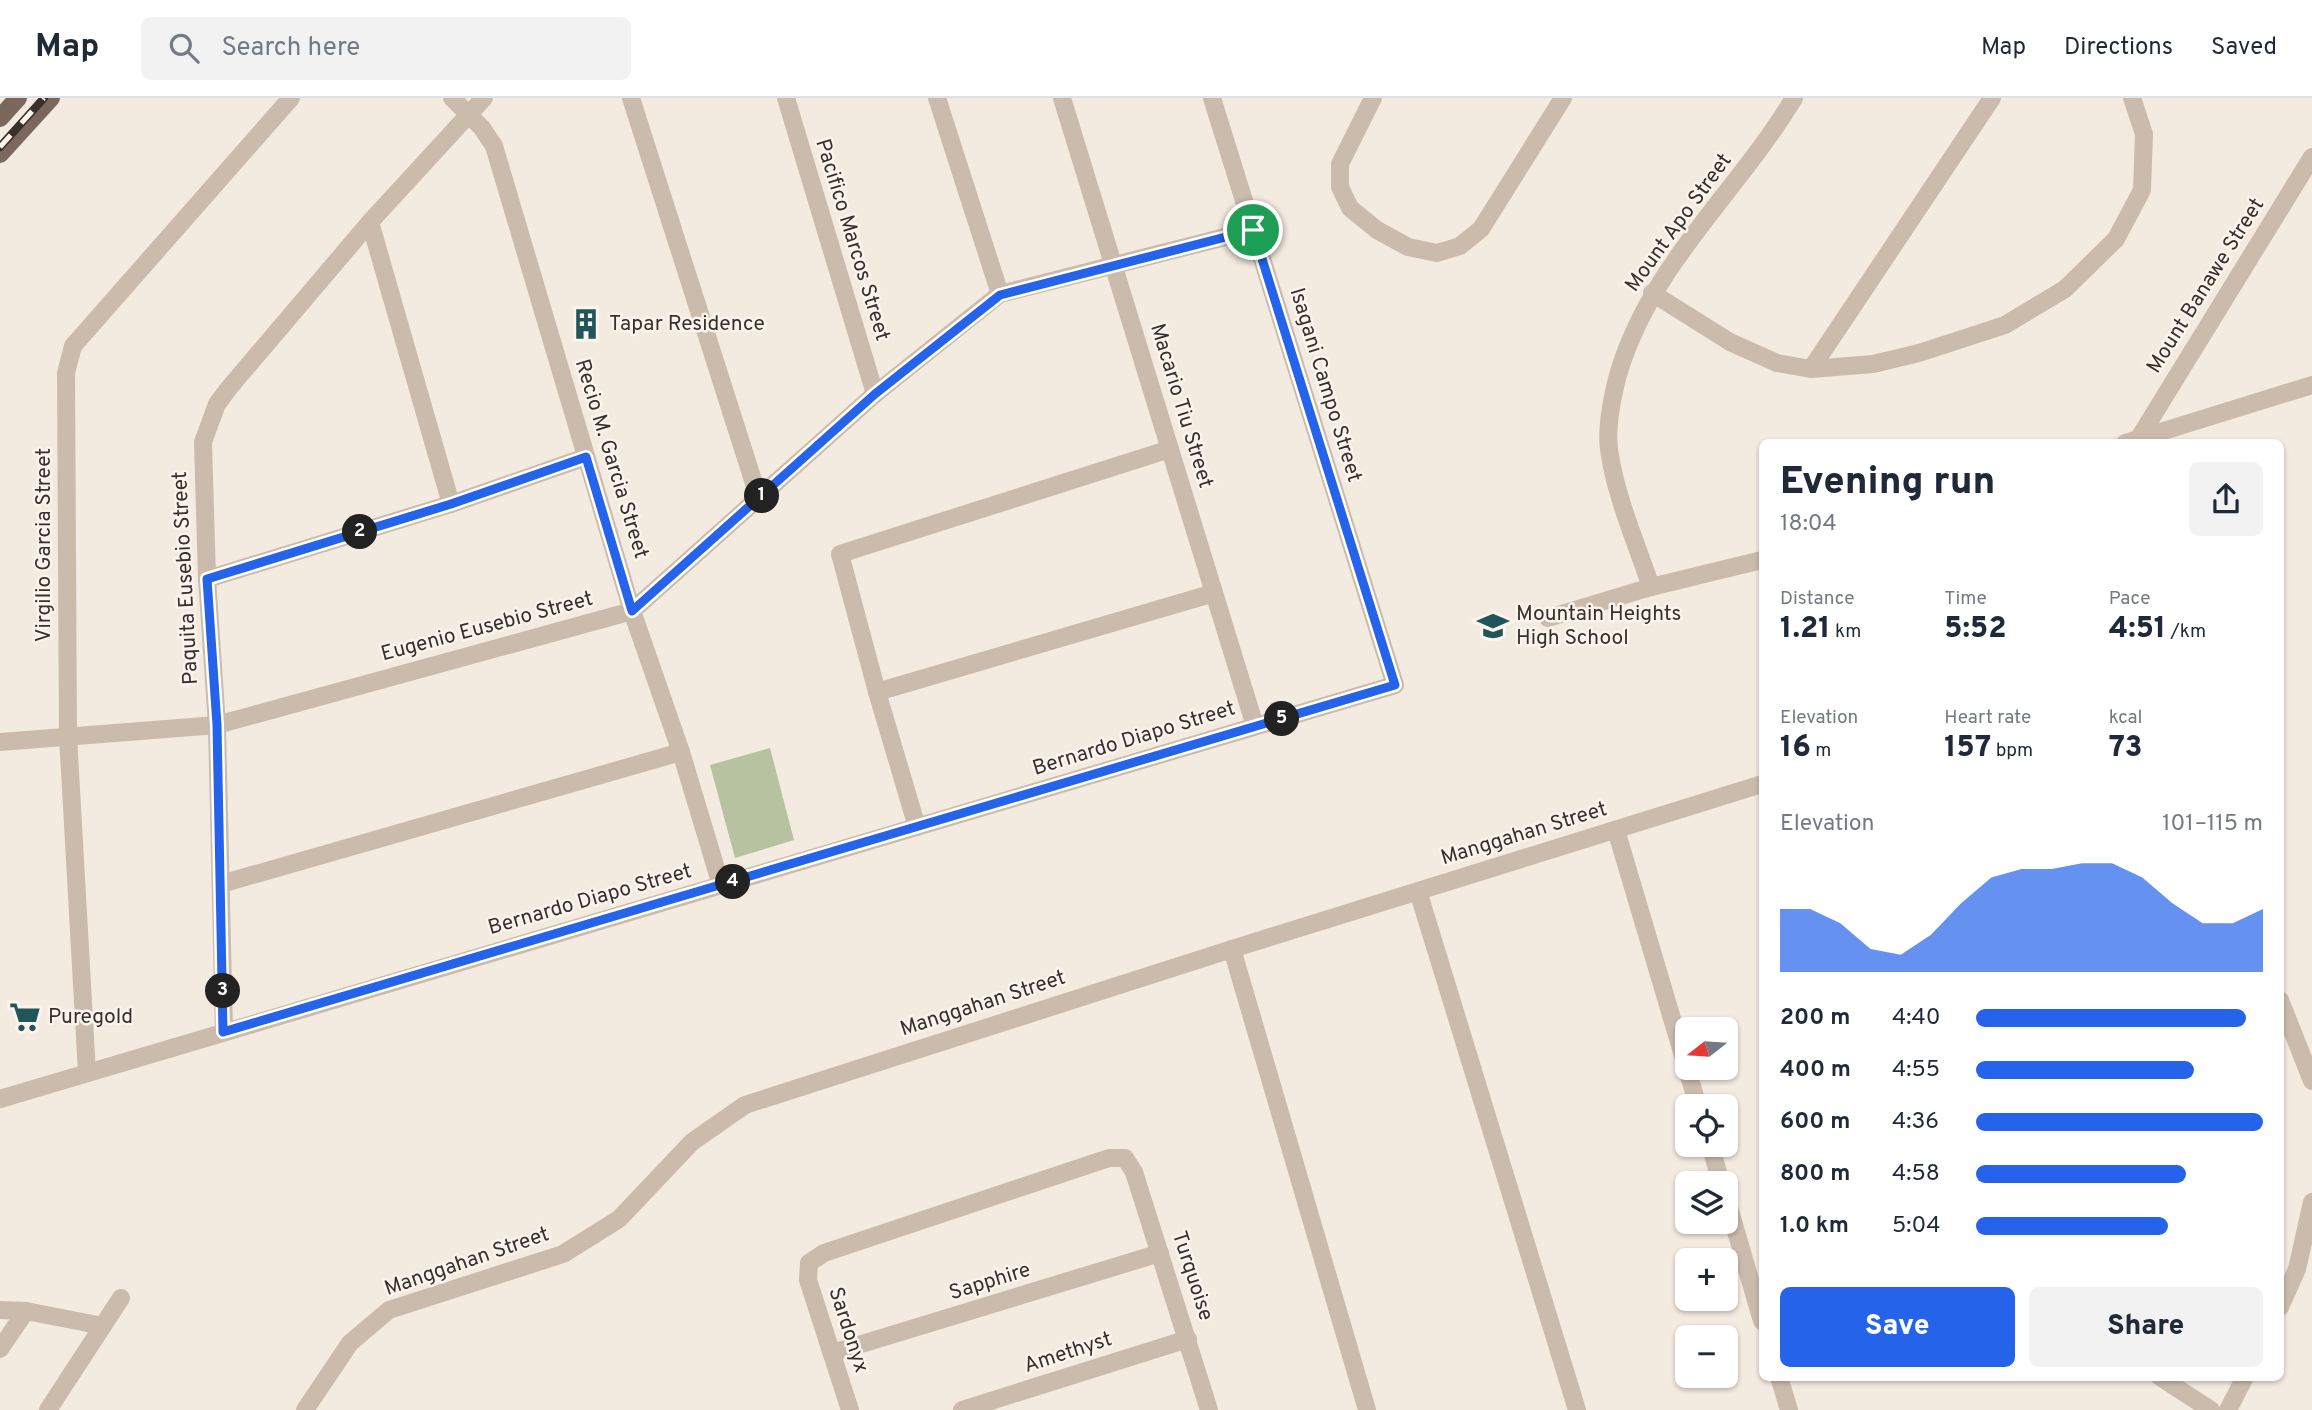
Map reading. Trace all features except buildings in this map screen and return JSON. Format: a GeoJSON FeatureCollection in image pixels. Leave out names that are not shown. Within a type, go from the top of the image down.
{"type":"FeatureCollection","features":[{"type":"Feature","properties":{"kind":"main road"},"geometry":{"type":"LineString","coordinates":[[0,118],[18,98]]}},
{"type":"Feature","properties":{"kind":"main road"},"geometry":{"type":"LineString","coordinates":[[0,154],[51,98]]}},
{"type":"Feature","properties":{"kind":"street","name":"Virgilio Garcia Street"},"geometry":{"type":"LineString","coordinates":[[88,1073],[68,736],[66,373],[73,346],[291,98]]}},
{"type":"Feature","properties":{"kind":"street","name":"Recio M. Garcia Street"},"geometry":{"type":"LineString","coordinates":[[452,98],[482,128],[494,146],[632,611],[681,752],[721,885]]}},
{"type":"Feature","properties":{"kind":"street","name":"Paquita Eusebio Street"},"geometry":{"type":"LineString","coordinates":[[223,1032],[217,725],[207,579],[203,442],[217,404],[370,222],[484,98]]}},
{"type":"Feature","properties":{"kind":"street"},"geometry":{"type":"LineString","coordinates":[[631,98],[758,499]]}},
{"type":"Feature","properties":{"kind":"street","name":"Pacifico Marcos Street"},"geometry":{"type":"LineString","coordinates":[[786,98],[875,394]]}},
{"type":"Feature","properties":{"kind":"street"},"geometry":{"type":"LineString","coordinates":[[937,98],[1000,295]]}},
{"type":"Feature","properties":{"kind":"street","name":"Macario Tiu Street"},"geometry":{"type":"LineString","coordinates":[[1062,98],[1255,726]]}},
{"type":"Feature","properties":{"kind":"street","name":"Isagani Campo Street"},"geometry":{"type":"LineString","coordinates":[[1212,98],[1395,685]]}},
{"type":"Feature","properties":{"kind":"street"},"geometry":{"type":"LineString","coordinates":[[1373,98],[1340,164],[1340,187],[1350,208],[1377,230],[1408,247],[1437,253],[1460,246],[1480,229],[1563,98]]}},
{"type":"Feature","properties":{"kind":"street","name":"Mount Apo Street"},"geometry":{"type":"LineString","coordinates":[[1651,587],[1618,487],[1609,447],[1611,398],[1628,342],[1653,293],[1699,226],[1772,136],[1794,98]]}},
{"type":"Feature","properties":{"kind":"street"},"geometry":{"type":"LineString","coordinates":[[1811,369],[1992,98]]}},
{"type":"Feature","properties":{"kind":"street"},"geometry":{"type":"LineString","coordinates":[[1653,293],[1730,342],[1777,363],[1811,369],[1873,364],[1919,353],[2005,325],[2065,289],[2116,239],[2142,190],[2144,134],[2132,98]]}},
{"type":"Feature","properties":{"kind":"street","name":"Mount Banawe Street"},"geometry":{"type":"LineString","coordinates":[[2133,439],[2312,157]]}},
{"type":"Feature","properties":{"kind":"street"},"geometry":{"type":"LineString","coordinates":[[370,222],[451,504]]}},
{"type":"Feature","properties":{"kind":"street","name":"Eugenio Eusebio Street"},"geometry":{"type":"LineString","coordinates":[[0,742],[217,725],[632,611],[875,394],[1000,295],[1253,230]]}},
{"type":"Feature","properties":{"kind":"street"},"geometry":{"type":"LineString","coordinates":[[2135,439],[2312,385]]}},
{"type":"Feature","properties":{"kind":"street"},"geometry":{"type":"LineString","coordinates":[[917,827],[840,554],[1170,449]]}},
{"type":"Feature","properties":{"kind":"street"},"geometry":{"type":"LineString","coordinates":[[207,579],[451,504],[586,457]]}},
{"type":"Feature","properties":{"kind":"street"},"geometry":{"type":"LineString","coordinates":[[1548,618],[1651,587],[1759,560]]}},
{"type":"Feature","properties":{"kind":"street"},"geometry":{"type":"LineString","coordinates":[[877,692],[1214,593]]}},
{"type":"Feature","properties":{"kind":"street","name":"Bernardo Diapo Street"},"geometry":{"type":"LineString","coordinates":[[0,1099],[1395,685]]}},
{"type":"Feature","properties":{"kind":"street"},"geometry":{"type":"LineString","coordinates":[[221,884],[681,752]]}},
{"type":"Feature","properties":{"kind":"street","name":"Manggahan Street"},"geometry":{"type":"LineString","coordinates":[[304,1410],[350,1343],[389,1310],[563,1254],[619,1219],[691,1142],[745,1105],[1232,949],[1759,785]]}},
{"type":"Feature","properties":{"kind":"street"},"geometry":{"type":"LineString","coordinates":[[1616,830],[1694,1094]]}},
{"type":"Feature","properties":{"kind":"street"},"geometry":{"type":"LineString","coordinates":[[1418,891],[1577,1410]]}},
{"type":"Feature","properties":{"kind":"street"},"geometry":{"type":"LineString","coordinates":[[1232,949],[1367,1410]]}},
{"type":"Feature","properties":{"kind":"street"},"geometry":{"type":"LineString","coordinates":[[2284,1010],[2312,1081]]}},
{"type":"Feature","properties":{"kind":"street","name":"Turquoise"},"geometry":{"type":"LineString","coordinates":[[809,1263],[824,1253],[1109,1158],[1125,1158],[1134,1172],[1209,1410]]}},
{"type":"Feature","properties":{"kind":"street"},"geometry":{"type":"LineString","coordinates":[[2284,1298],[2297,1269],[2312,1202]]}},
{"type":"Feature","properties":{"kind":"street"},"geometry":{"type":"LineString","coordinates":[[1737,1234],[1759,1311]]}},
{"type":"Feature","properties":{"kind":"street","name":"Sapphire"},"geometry":{"type":"LineString","coordinates":[[832,1353],[1160,1253]]}},
{"type":"Feature","properties":{"kind":"street","name":"Sardonyx"},"geometry":{"type":"LineString","coordinates":[[809,1263],[808,1279],[850,1410]]}},
{"type":"Feature","properties":{"kind":"street"},"geometry":{"type":"LineString","coordinates":[[48,1410],[121,1298]]}},
{"type":"Feature","properties":{"kind":"street"},"geometry":{"type":"LineString","coordinates":[[0,1310],[26,1311],[103,1326]]}},
{"type":"Feature","properties":{"kind":"street"},"geometry":{"type":"LineString","coordinates":[[0,1349],[26,1311]]}},
{"type":"Feature","properties":{"kind":"street","name":"Amethyst"},"geometry":{"type":"LineString","coordinates":[[962,1410],[1188,1339]]}},
{"type":"Feature","properties":{"kind":"street"},"geometry":{"type":"LineString","coordinates":[[1780,1381],[1783,1409]]}},
{"type":"Feature","properties":{"kind":"street"},"geometry":{"type":"LineString","coordinates":[[2166,1381],[2211,1410]]}},
{"type":"Feature","properties":{"kind":"street"},"geometry":{"type":"LineString","coordinates":[[2228,1410],[2243,1381]]}},
{"type":"Feature","properties":{"kind":"green space"},"geometry":{"type":"Polygon","coordinates":[[[770,748],[794,840],[735,858],[710,765],[770,748]]]}},
{"type":"Feature","properties":{"kind":"railway"},"geometry":{"type":"LineString","coordinates":[[0,147],[44,98]]}},
{"type":"Feature","properties":{"kind":"place","name":"Tapar Residence"},"geometry":{"type":"Point","coordinates":[586,324]}},
{"type":"Feature","properties":{"kind":"place","name":"Mountain Heights High School"},"geometry":{"type":"Point","coordinates":[1493,626]}},
{"type":"Feature","properties":{"kind":"place","name":"Puregold"},"geometry":{"type":"Point","coordinates":[25,1017]}},
{"type":"Feature","properties":{"kind":"route"},"geometry":{"type":"LineString","coordinates":[[1253,230],[1395,685],[223,1032],[217,725],[207,579],[451,504],[586,457],[632,611],[875,394],[1000,295],[1253,230]]}}]}
